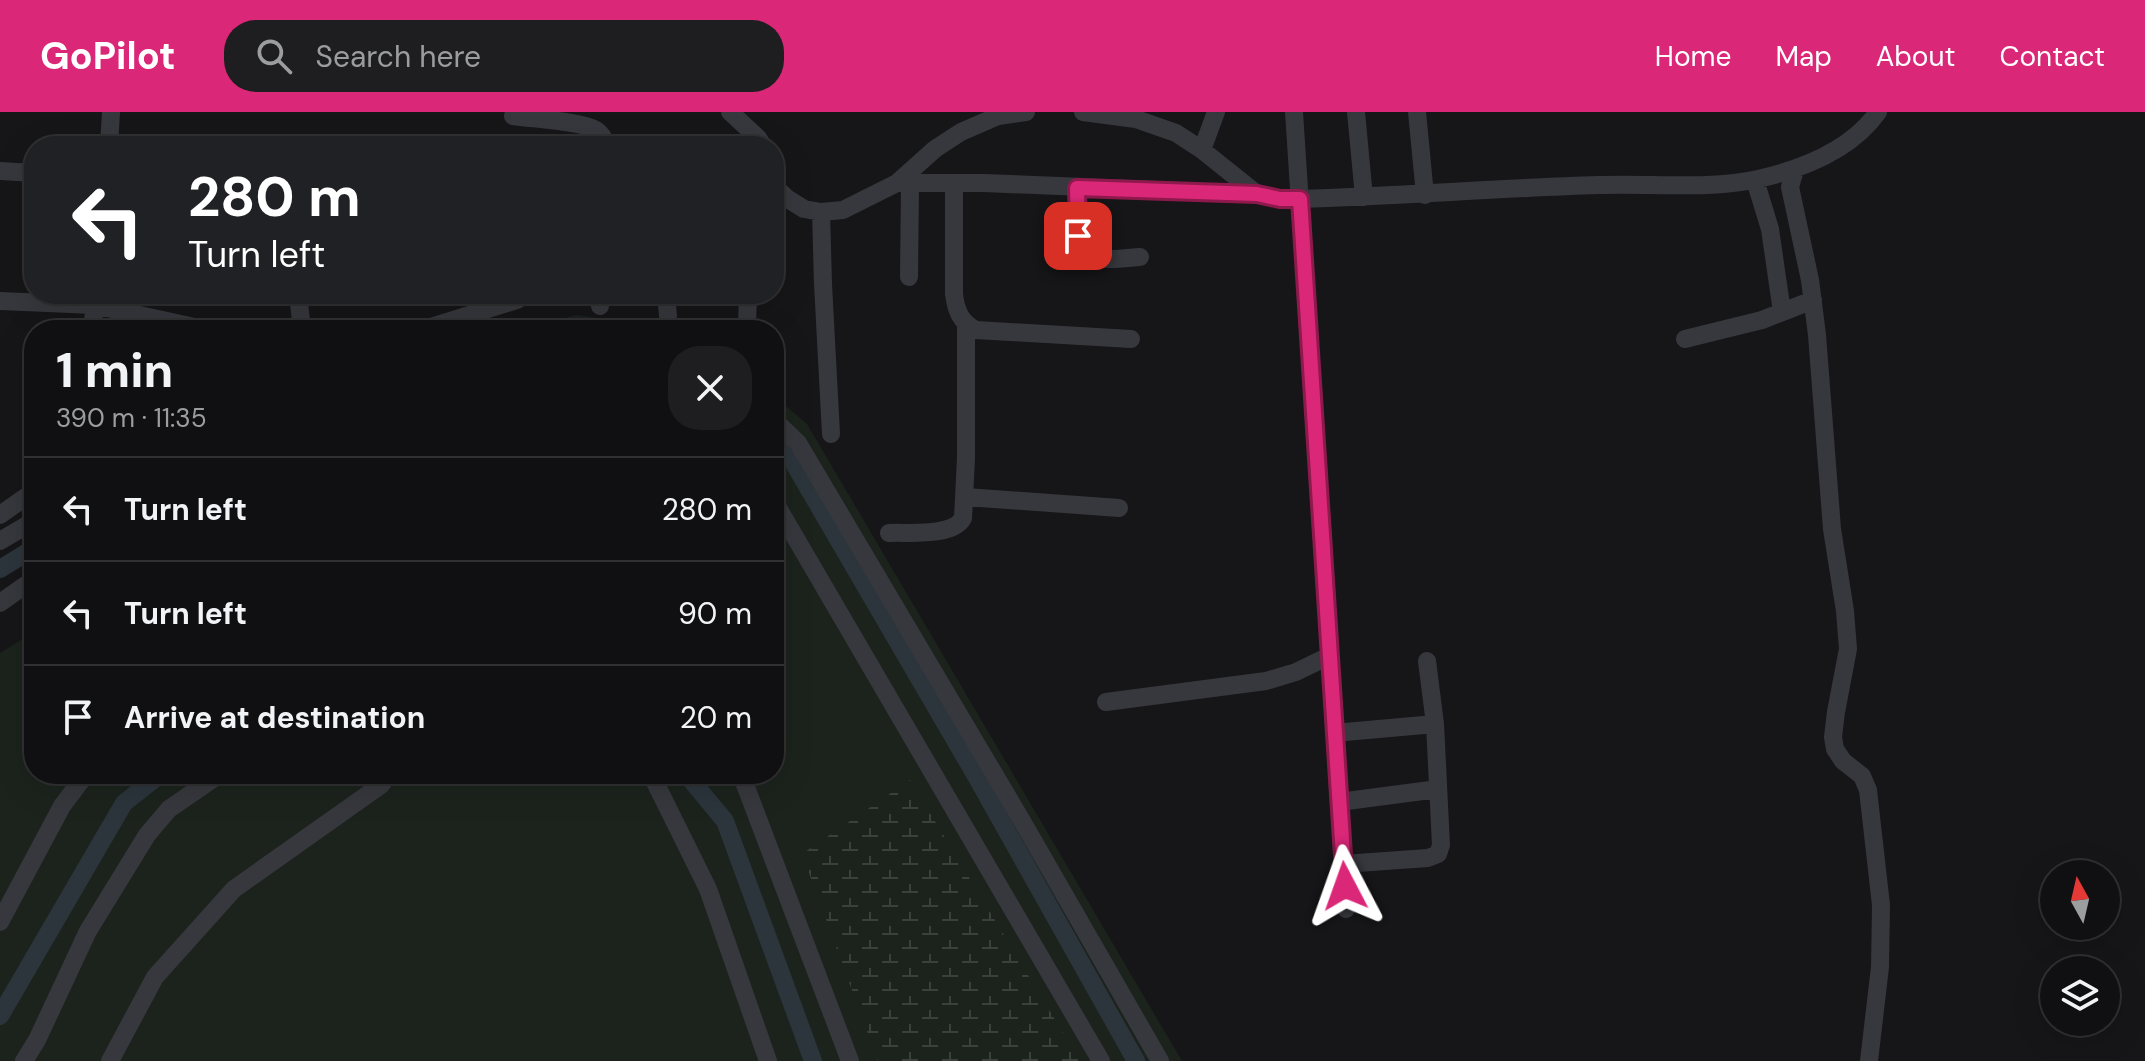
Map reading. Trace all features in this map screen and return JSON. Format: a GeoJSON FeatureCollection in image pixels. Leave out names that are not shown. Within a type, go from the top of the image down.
{"type":"FeatureCollection","features":[{"type":"Feature","properties":{"kind":"street"},"geometry":{"type":"LineString","coordinates":[[110,136],[111,112]]}},
{"type":"Feature","properties":{"kind":"street"},"geometry":{"type":"LineString","coordinates":[[730,112],[756,136]]}},
{"type":"Feature","properties":{"kind":"street"},"geometry":{"type":"LineString","coordinates":[[784,195],[804,209],[821,212],[843,210],[903,183],[935,149],[961,132],[998,116],[1026,112]]}},
{"type":"Feature","properties":{"kind":"street"},"geometry":{"type":"LineString","coordinates":[[1083,112],[1136,119],[1176,133],[1257,194]]}},
{"type":"Feature","properties":{"kind":"street"},"geometry":{"type":"LineString","coordinates":[[1202,150],[1216,112]]}},
{"type":"Feature","properties":{"kind":"street"},"geometry":{"type":"LineString","coordinates":[[1294,112],[1346,909]]}},
{"type":"Feature","properties":{"kind":"street"},"geometry":{"type":"LineString","coordinates":[[1356,112],[1364,197]]}},
{"type":"Feature","properties":{"kind":"street"},"geometry":{"type":"LineString","coordinates":[[1417,112],[1425,195]]}},
{"type":"Feature","properties":{"kind":"street"},"geometry":{"type":"LineString","coordinates":[[903,183],[1257,194],[1280,199],[1600,185],[1721,184],[1795,170],[1860,133],[1878,112]]}},
{"type":"Feature","properties":{"kind":"street"},"geometry":{"type":"LineString","coordinates":[[513,116],[586,126],[602,136]]}},
{"type":"Feature","properties":{"kind":"street"},"geometry":{"type":"LineString","coordinates":[[1795,170],[1790,187],[1813,300],[1826,423],[1832,529],[1848,649],[1833,737],[1835,749],[1843,761],[1862,776],[1868,790],[1881,905],[1880,967],[1869,1061]]}},
{"type":"Feature","properties":{"kind":"street"},"geometry":{"type":"LineString","coordinates":[[0,171],[24,172]]}},
{"type":"Feature","properties":{"kind":"street"},"geometry":{"type":"LineString","coordinates":[[1755,180],[1770,229],[1782,312]]}},
{"type":"Feature","properties":{"kind":"street"},"geometry":{"type":"LineString","coordinates":[[903,183],[909,277]]}},
{"type":"Feature","properties":{"kind":"street"},"geometry":{"type":"LineString","coordinates":[[889,533],[934,532],[954,528],[963,518],[966,497],[966,325],[956,307],[954,294],[954,183]]}},
{"type":"Feature","properties":{"kind":"street"},"geometry":{"type":"LineString","coordinates":[[1077,188],[1078,236],[1082,250],[1090,257],[1140,257]]}},
{"type":"Feature","properties":{"kind":"street"},"geometry":{"type":"LineString","coordinates":[[821,212],[831,434]]}},
{"type":"Feature","properties":{"kind":"street"},"geometry":{"type":"LineString","coordinates":[[0,301],[24,300]]}},
{"type":"Feature","properties":{"kind":"street"},"geometry":{"type":"LineString","coordinates":[[1685,339],[1762,320],[1813,300]]}},
{"type":"Feature","properties":{"kind":"street"},"geometry":{"type":"LineString","coordinates":[[113,304],[172,320]]}},
{"type":"Feature","properties":{"kind":"street"},"geometry":{"type":"LineString","coordinates":[[453,320],[504,304]]}},
{"type":"Feature","properties":{"kind":"street"},"geometry":{"type":"LineString","coordinates":[[667,304],[668,316]]}},
{"type":"Feature","properties":{"kind":"street"},"geometry":{"type":"LineString","coordinates":[[966,325],[976,330],[1131,339]]}},
{"type":"Feature","properties":{"kind":"street"},"geometry":{"type":"LineString","coordinates":[[784,430],[798,443],[1160,1061]]}},
{"type":"Feature","properties":{"kind":"street"},"geometry":{"type":"LineString","coordinates":[[966,497],[1119,508]]}},
{"type":"Feature","properties":{"kind":"street"},"geometry":{"type":"LineString","coordinates":[[0,515],[24,498]]}},
{"type":"Feature","properties":{"kind":"street"},"geometry":{"type":"LineString","coordinates":[[784,518],[1101,1061]]}},
{"type":"Feature","properties":{"kind":"street"},"geometry":{"type":"LineString","coordinates":[[0,541],[24,527]]}},
{"type":"Feature","properties":{"kind":"street"},"geometry":{"type":"LineString","coordinates":[[0,603],[24,586]]}},
{"type":"Feature","properties":{"kind":"street"},"geometry":{"type":"LineString","coordinates":[[1106,702],[1266,681],[1296,672],[1329,656]]}},
{"type":"Feature","properties":{"kind":"street"},"geometry":{"type":"LineString","coordinates":[[1343,864],[1428,858],[1438,854],[1442,836],[1435,724],[1427,661]]}},
{"type":"Feature","properties":{"kind":"street"},"geometry":{"type":"LineString","coordinates":[[1334,733],[1435,724]]}},
{"type":"Feature","properties":{"kind":"street"},"geometry":{"type":"LineString","coordinates":[[0,922],[62,806],[78,784]]}},
{"type":"Feature","properties":{"kind":"street"},"geometry":{"type":"LineString","coordinates":[[24,1061],[88,931],[147,835],[169,809],[205,784]]}},
{"type":"Feature","properties":{"kind":"street"},"geometry":{"type":"LineString","coordinates":[[110,1061],[155,977],[234,889],[382,784]]}},
{"type":"Feature","properties":{"kind":"street"},"geometry":{"type":"LineString","coordinates":[[656,784],[708,889],[768,1061]]}},
{"type":"Feature","properties":{"kind":"street"},"geometry":{"type":"LineString","coordinates":[[745,784],[850,1061]]}},
{"type":"Feature","properties":{"kind":"street"},"geometry":{"type":"LineString","coordinates":[[1339,802],[1438,789]]}},
{"type":"Feature","properties":{"kind":"green space"},"geometry":{"type":"Polygon","coordinates":[[[577,315],[609,320],[557,320],[577,315]]]}},
{"type":"Feature","properties":{"kind":"green space"},"geometry":{"type":"Polygon","coordinates":[[[784,404],[807,424],[1182,1061],[0,1061],[0,653],[24,638],[24,784],[784,784],[784,404]]]}},
{"type":"Feature","properties":{"kind":"green space"},"geometry":{"type":"Polygon","coordinates":[[[910,780],[1080,1061],[878,1061],[802,854],[910,780]]]}},
{"type":"Feature","properties":{"kind":"waterway"},"geometry":{"type":"LineString","coordinates":[[784,450],[976,776],[1136,1061]]}},
{"type":"Feature","properties":{"kind":"waterway"},"geometry":{"type":"LineString","coordinates":[[0,569],[24,554]]}},
{"type":"Feature","properties":{"kind":"waterway"},"geometry":{"type":"LineString","coordinates":[[0,1016],[124,803],[148,784]]}},
{"type":"Feature","properties":{"kind":"waterway"},"geometry":{"type":"LineString","coordinates":[[694,784],[725,821],[813,1061]]}},
{"type":"Feature","properties":{"kind":"route"},"geometry":{"type":"LineString","coordinates":[[1078,236],[1077,188],[1257,194],[1300,199],[1345,886]]}}]}
